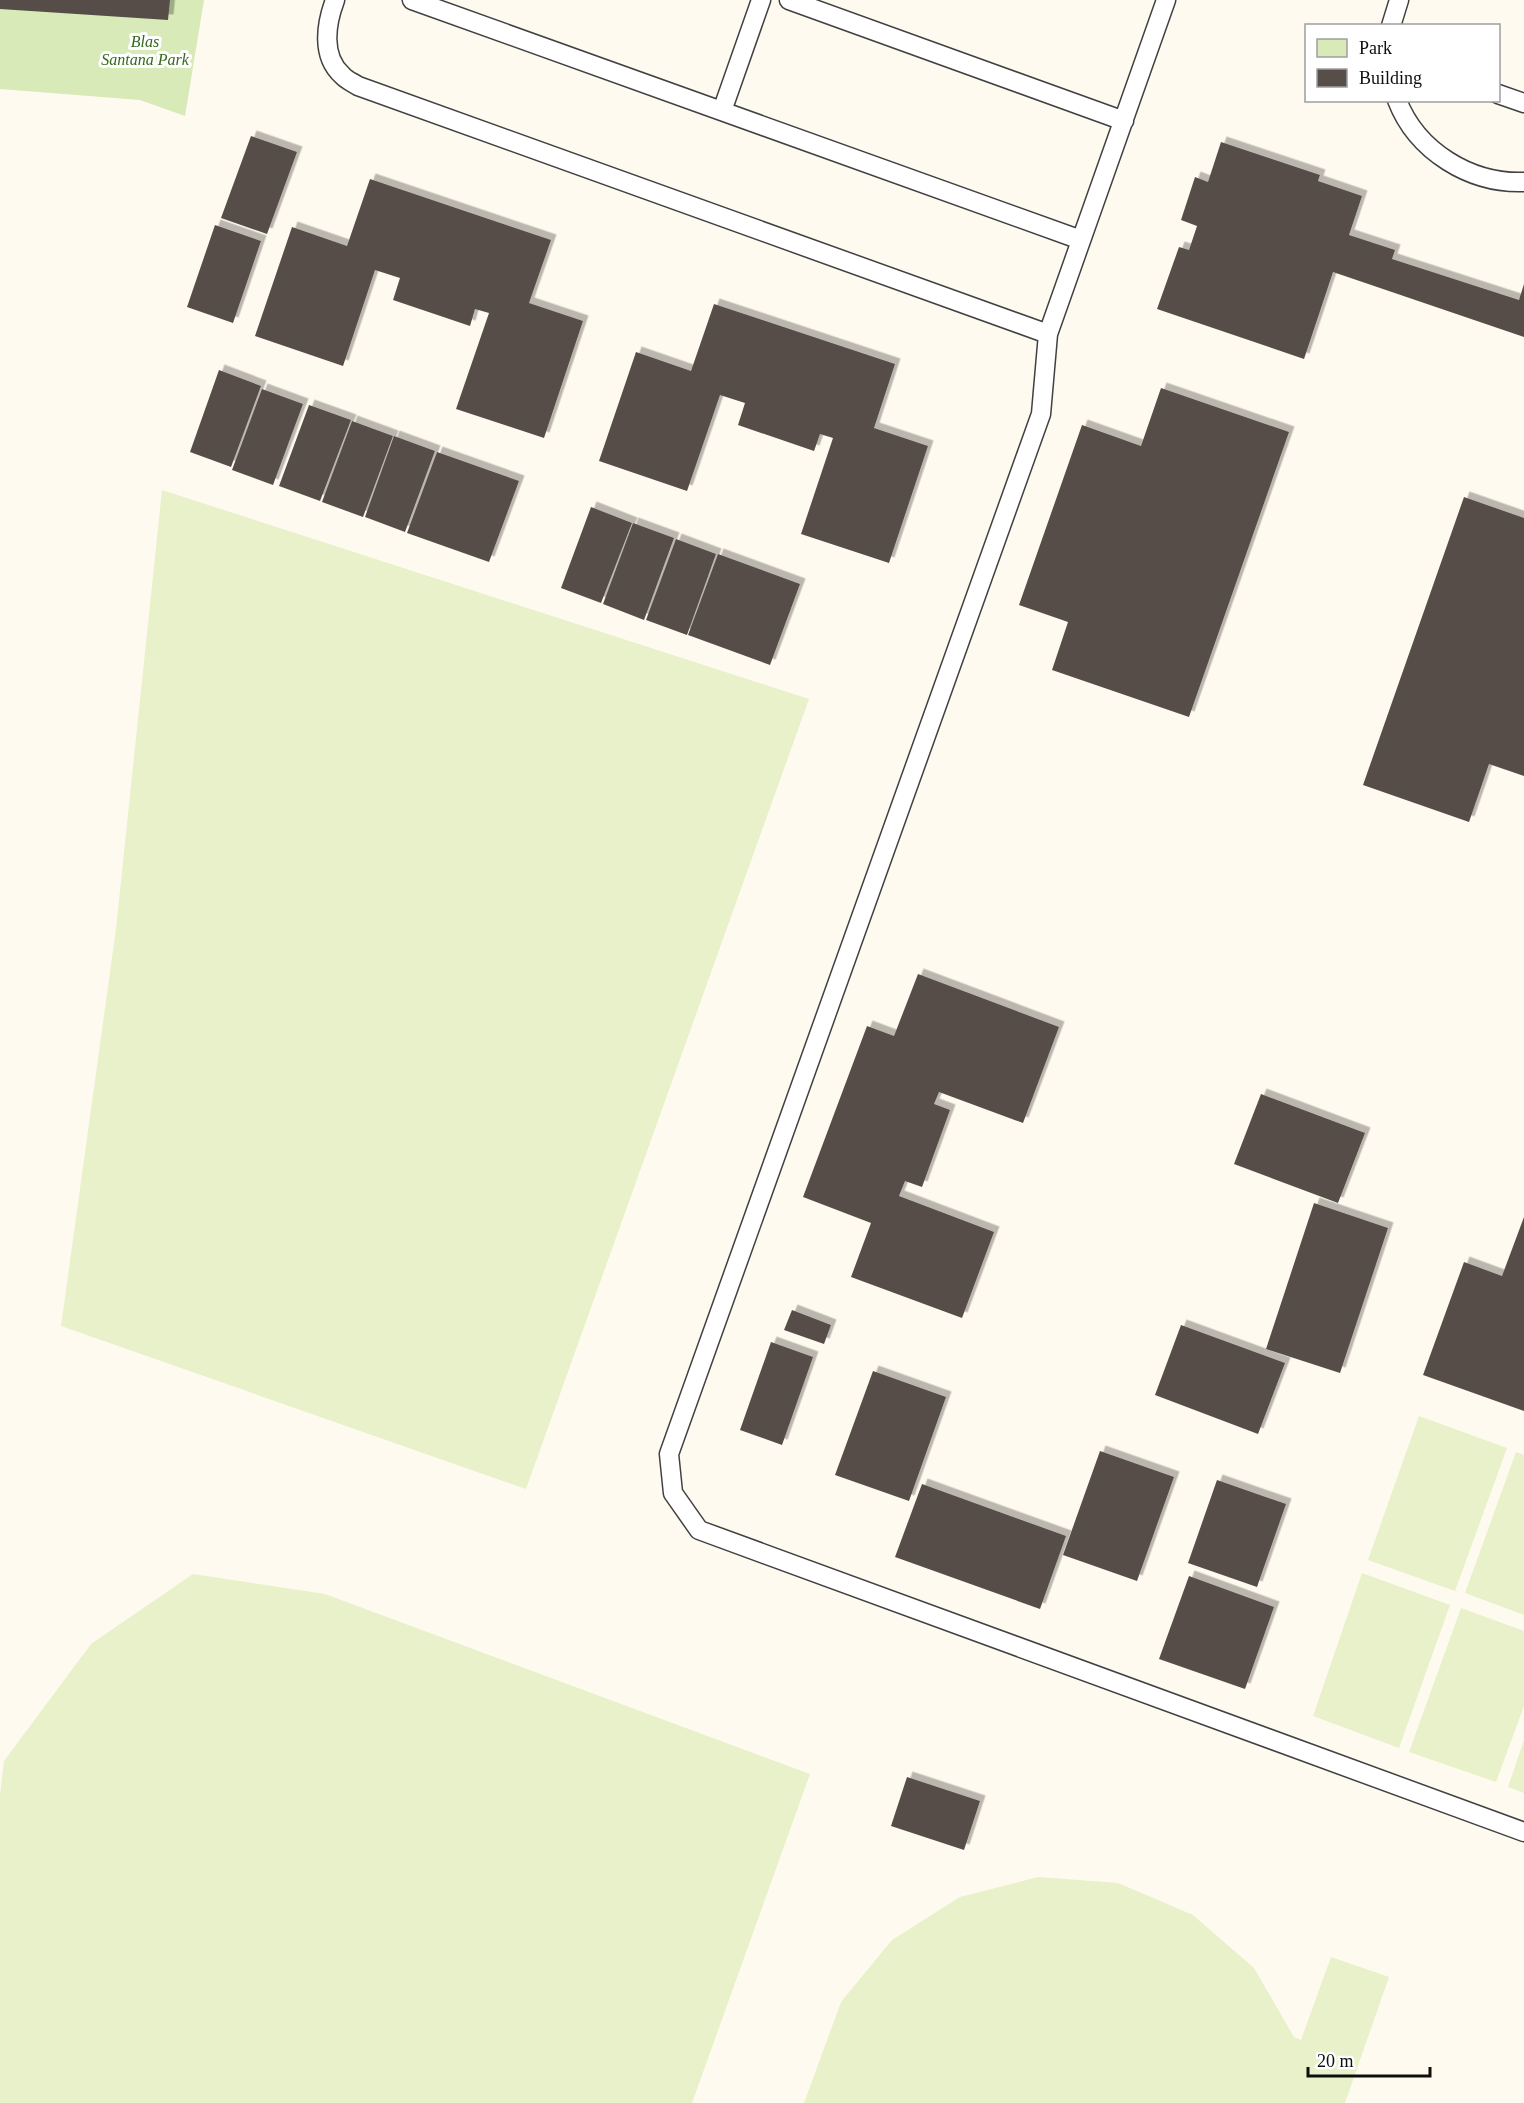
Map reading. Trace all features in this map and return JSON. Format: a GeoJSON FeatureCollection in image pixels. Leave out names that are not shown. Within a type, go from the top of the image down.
{"type":"FeatureCollection","features":[{"type":"Feature","properties":{"kind":"lane"},"geometry":{"type":"LineString","coordinates":[[335,0],[328,26],[331,62],[342,76],[357,86],[1048,334]]}},
{"type":"Feature","properties":{"kind":"lane"},"geometry":{"type":"LineString","coordinates":[[412,0],[1081,240]]}},
{"type":"Feature","properties":{"kind":"lane"},"geometry":{"type":"LineString","coordinates":[[722,111],[761,0]]}},
{"type":"Feature","properties":{"kind":"lane"},"geometry":{"type":"LineString","coordinates":[[789,0],[1124,121]]}},
{"type":"Feature","properties":{"kind":"lane"},"geometry":{"type":"LineString","coordinates":[[1166,0],[1048,334],[1041,414],[669,1454],[673,1493],[699,1530],[1524,1832]]}},
{"type":"Feature","properties":{"kind":"lane"},"geometry":{"type":"LineString","coordinates":[[1392,24],[1399,0]]}},
{"type":"Feature","properties":{"kind":"lane"},"geometry":{"type":"LineString","coordinates":[[1500,95],[1524,103]]}},
{"type":"Feature","properties":{"kind":"lane"},"geometry":{"type":"LineString","coordinates":[[1398,102],[1416,133],[1441,157],[1472,174],[1505,183],[1524,182]]}},
{"type":"Feature","properties":{"kind":"green space","name":"Blas Santana Park"},"geometry":{"type":"Polygon","coordinates":[[[0,0],[204,0],[185,116],[140,100],[0,89],[0,0]]]}},
{"type":"Feature","properties":{"kind":"green space"},"geometry":{"type":"Polygon","coordinates":[[[162,490],[809,699],[526,1489],[61,1326],[116,929],[162,490]]]}},
{"type":"Feature","properties":{"kind":"green space"},"geometry":{"type":"Polygon","coordinates":[[[1419,1416],[1507,1448],[1455,1591],[1368,1560],[1419,1416]]]}},
{"type":"Feature","properties":{"kind":"green space"},"geometry":{"type":"Polygon","coordinates":[[[1516,1452],[1524,1455],[1524,1615],[1465,1593],[1516,1452]]]}},
{"type":"Feature","properties":{"kind":"green space"},"geometry":{"type":"Polygon","coordinates":[[[1362,1573],[1450,1605],[1399,1748],[1313,1716],[1362,1573]]]}},
{"type":"Feature","properties":{"kind":"green space"},"geometry":{"type":"Polygon","coordinates":[[[193,1574],[325,1594],[810,1774],[692,2103],[0,2103],[0,1795],[4,1761],[91,1644],[193,1574]]]}},
{"type":"Feature","properties":{"kind":"green space"},"geometry":{"type":"Polygon","coordinates":[[[1461,1608],[1524,1631],[1524,1706],[1496,1782],[1409,1752],[1461,1608]]]}},
{"type":"Feature","properties":{"kind":"green space"},"geometry":{"type":"Polygon","coordinates":[[[1524,1740],[1524,1793],[1508,1787],[1524,1740]]]}},
{"type":"Feature","properties":{"kind":"green space"},"geometry":{"type":"Polygon","coordinates":[[[1038,1877],[1118,1883],[1193,1915],[1254,1968],[1294,2037],[1301,2040],[1331,1957],[1389,1977],[1345,2103],[804,2103],[841,2002],[892,1940],[960,1897],[1038,1877]]]}},
{"type":"Feature","properties":{"kind":"building"},"geometry":{"type":"Polygon","coordinates":[[[0,0],[170,0],[168,20],[0,9],[0,0]]]}},
{"type":"Feature","properties":{"kind":"building"},"geometry":{"type":"Polygon","coordinates":[[[251,136],[297,152],[267,234],[221,218],[251,136]]]}},
{"type":"Feature","properties":{"kind":"building"},"geometry":{"type":"Polygon","coordinates":[[[1221,142],[1320,175],[1318,181],[1362,196],[1349,235],[1395,250],[1392,259],[1519,300],[1524,284],[1524,337],[1333,272],[1304,359],[1157,309],[1179,247],[1189,250],[1197,226],[1181,220],[1195,177],[1208,182],[1221,142]]]}},
{"type":"Feature","properties":{"kind":"building"},"geometry":{"type":"Polygon","coordinates":[[[370,179],[551,240],[529,303],[583,321],[544,438],[456,409],[489,313],[475,309],[470,326],[393,300],[400,278],[375,270],[343,366],[255,336],[292,227],[347,246],[370,179]]]}},
{"type":"Feature","properties":{"kind":"building"},"geometry":{"type":"Polygon","coordinates":[[[215,225],[261,241],[233,323],[187,307],[215,225]]]}},
{"type":"Feature","properties":{"kind":"building"},"geometry":{"type":"Polygon","coordinates":[[[714,304],[895,364],[874,428],[928,446],[889,563],[801,534],[833,438],[820,434],[814,451],[738,425],[745,403],[720,395],[687,491],[599,461],[636,352],[691,371],[714,304]]]}},
{"type":"Feature","properties":{"kind":"building"},"geometry":{"type":"Polygon","coordinates":[[[219,370],[261,386],[231,467],[190,452],[219,370]]]}},
{"type":"Feature","properties":{"kind":"building"},"geometry":{"type":"Polygon","coordinates":[[[1161,388],[1289,432],[1189,717],[1052,670],[1068,622],[1019,605],[1082,425],[1141,446],[1161,388]]]}},
{"type":"Feature","properties":{"kind":"building"},"geometry":{"type":"Polygon","coordinates":[[[262,389],[303,404],[273,485],[232,470],[262,389]]]}},
{"type":"Feature","properties":{"kind":"building"},"geometry":{"type":"Polygon","coordinates":[[[309,405],[351,420],[320,501],[279,486],[309,405]]]}},
{"type":"Feature","properties":{"kind":"building"},"geometry":{"type":"Polygon","coordinates":[[[352,421],[393,436],[363,517],[322,502],[352,421]]]}},
{"type":"Feature","properties":{"kind":"building"},"geometry":{"type":"Polygon","coordinates":[[[394,436],[435,451],[405,532],[365,517],[394,436]]]}},
{"type":"Feature","properties":{"kind":"building"},"geometry":{"type":"Polygon","coordinates":[[[437,452],[519,481],[489,562],[407,533],[437,452]]]}},
{"type":"Feature","properties":{"kind":"building"},"geometry":{"type":"Polygon","coordinates":[[[1464,497],[1524,518],[1524,776],[1489,764],[1469,822],[1363,785],[1464,497]]]}},
{"type":"Feature","properties":{"kind":"building"},"geometry":{"type":"Polygon","coordinates":[[[591,507],[632,523],[601,603],[561,588],[591,507]]]}},
{"type":"Feature","properties":{"kind":"building"},"geometry":{"type":"Polygon","coordinates":[[[633,523],[674,538],[644,620],[603,604],[633,523]]]}},
{"type":"Feature","properties":{"kind":"building"},"geometry":{"type":"Polygon","coordinates":[[[676,539],[716,554],[687,635],[646,620],[676,539]]]}},
{"type":"Feature","properties":{"kind":"building"},"geometry":{"type":"Polygon","coordinates":[[[718,554],[800,584],[770,665],[688,635],[718,554]]]}},
{"type":"Feature","properties":{"kind":"building"},"geometry":{"type":"Polygon","coordinates":[[[918,974],[1059,1027],[1023,1123],[939,1092],[934,1104],[950,1110],[922,1187],[905,1181],[899,1196],[994,1232],[962,1318],[851,1277],[871,1223],[803,1197],[867,1026],[894,1036],[918,974]]]}},
{"type":"Feature","properties":{"kind":"building"},"geometry":{"type":"Polygon","coordinates":[[[1261,1094],[1365,1133],[1338,1203],[1234,1164],[1261,1094]]]}},
{"type":"Feature","properties":{"kind":"building"},"geometry":{"type":"Polygon","coordinates":[[[1314,1203],[1388,1228],[1340,1373],[1266,1349],[1314,1203]]]}},
{"type":"Feature","properties":{"kind":"building"},"geometry":{"type":"Polygon","coordinates":[[[1524,1217],[1524,1411],[1423,1375],[1464,1262],[1502,1276],[1524,1217]]]}},
{"type":"Feature","properties":{"kind":"building"},"geometry":{"type":"Polygon","coordinates":[[[792,1310],[831,1325],[824,1344],[784,1330],[792,1310]]]}},
{"type":"Feature","properties":{"kind":"building"},"geometry":{"type":"Polygon","coordinates":[[[1181,1325],[1285,1363],[1258,1434],[1155,1395],[1181,1325]]]}},
{"type":"Feature","properties":{"kind":"building"},"geometry":{"type":"Polygon","coordinates":[[[771,1342],[813,1357],[782,1445],[740,1430],[771,1342]]]}},
{"type":"Feature","properties":{"kind":"building"},"geometry":{"type":"Polygon","coordinates":[[[873,1371],[946,1397],[909,1501],[835,1475],[873,1371]]]}},
{"type":"Feature","properties":{"kind":"building"},"geometry":{"type":"Polygon","coordinates":[[[1100,1451],[1174,1477],[1137,1581],[1063,1555],[1100,1451]]]}},
{"type":"Feature","properties":{"kind":"building"},"geometry":{"type":"Polygon","coordinates":[[[1217,1480],[1286,1504],[1257,1587],[1188,1563],[1217,1480]]]}},
{"type":"Feature","properties":{"kind":"building"},"geometry":{"type":"Polygon","coordinates":[[[922,1484],[1066,1536],[1040,1609],[895,1557],[922,1484]]]}},
{"type":"Feature","properties":{"kind":"building"},"geometry":{"type":"Polygon","coordinates":[[[1189,1576],[1274,1607],[1245,1689],[1159,1659],[1189,1576]]]}},
{"type":"Feature","properties":{"kind":"building"},"geometry":{"type":"Polygon","coordinates":[[[907,1777],[980,1801],[964,1850],[891,1826],[907,1777]]]}}]}
